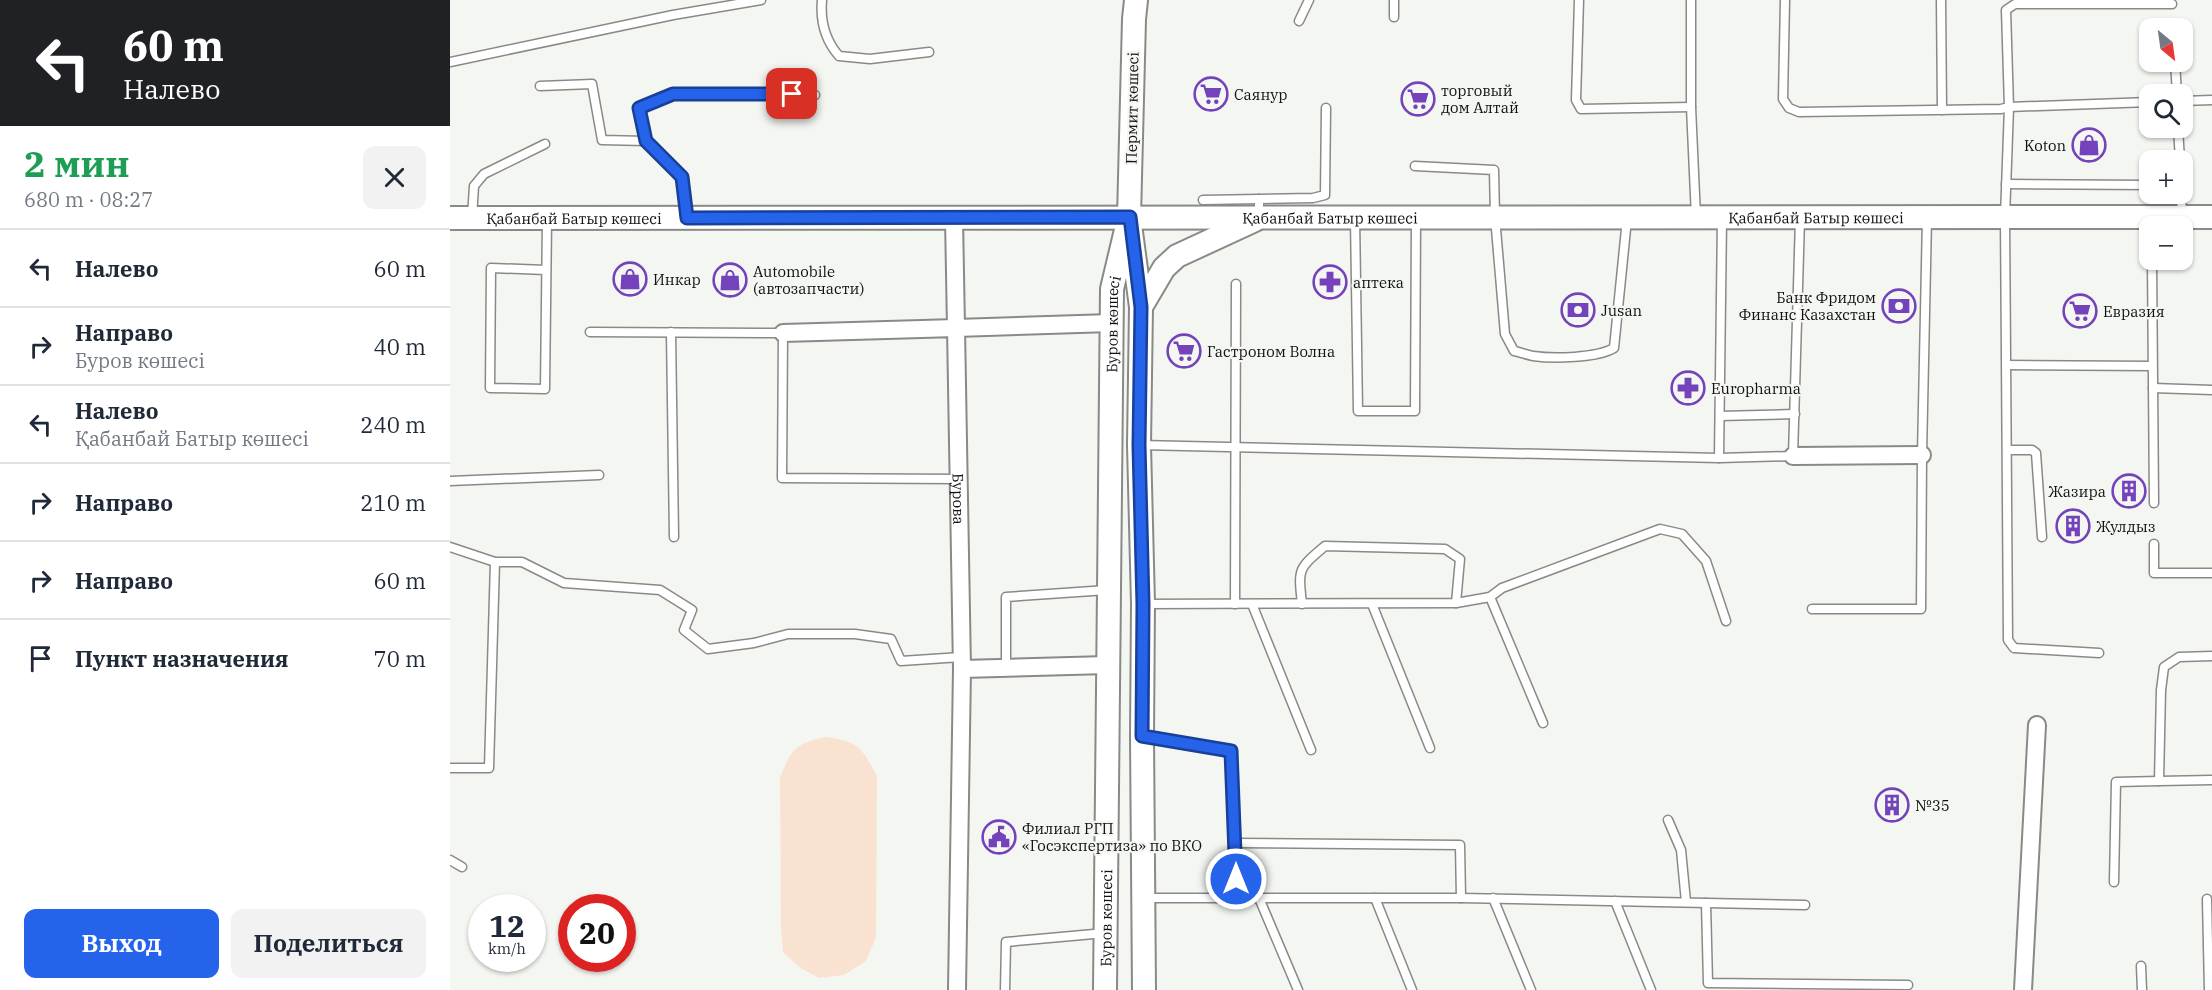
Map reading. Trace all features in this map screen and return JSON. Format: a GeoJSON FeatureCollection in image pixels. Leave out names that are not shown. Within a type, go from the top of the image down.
{"type":"FeatureCollection","features":[{"type":"Feature","properties":{"kind":"main road","name":"Пермит көшесі"},"geometry":{"type":"LineString","coordinates":[[1130,217],[1136,0]]}},
{"type":"Feature","properties":{"kind":"main road","name":"Қабанбай Батыр көшесі"},"geometry":{"type":"LineString","coordinates":[[461,218],[1130,217],[1259,208],[1355,218],[2005,217],[2139,222]]}},
{"type":"Feature","properties":{"kind":"main road"},"geometry":{"type":"LineString","coordinates":[[1141,307],[1164,268],[1177,256],[1244,227],[1259,208]]}},
{"type":"Feature","properties":{"kind":"main road","name":"Буров көшесі"},"geometry":{"type":"LineString","coordinates":[[1130,217],[1141,307],[1139,445],[1143,604],[1144,990]]}},
{"type":"Feature","properties":{"kind":"main road","name":"Буров көшесі"},"geometry":{"type":"LineString","coordinates":[[1105,990],[1112,289],[1130,217]]}},
{"type":"Feature","properties":{"kind":"main road","name":"Қабанбай Батыр көшесі"},"geometry":{"type":"LineString","coordinates":[[2193,217],[2212,217]]}},
{"type":"Feature","properties":{"kind":"main road"},"geometry":{"type":"LineString","coordinates":[[1106,843],[1143,842]]}},
{"type":"Feature","properties":{"kind":"street","name":"Бурова"},"geometry":{"type":"LineString","coordinates":[[954,218],[962,663],[957,990]]}},
{"type":"Feature","properties":{"kind":"street"},"geometry":{"type":"LineString","coordinates":[[783,333],[1112,323]]}},
{"type":"Feature","properties":{"kind":"street"},"geometry":{"type":"LineString","coordinates":[[1793,456],[1922,455]]}},
{"type":"Feature","properties":{"kind":"street"},"geometry":{"type":"LineString","coordinates":[[962,663],[1006,668],[1107,664]]}},
{"type":"Feature","properties":{"kind":"street"},"geometry":{"type":"LineString","coordinates":[[2023,990],[2037,725]]}},
{"type":"Feature","properties":{"kind":"lane"},"geometry":{"type":"LineString","coordinates":[[450,63],[673,15],[761,0]]}},
{"type":"Feature","properties":{"kind":"lane"},"geometry":{"type":"LineString","coordinates":[[822,0],[821,10],[827,42],[839,56],[870,59],[929,52]]}},
{"type":"Feature","properties":{"kind":"lane"},"geometry":{"type":"LineString","coordinates":[[1299,21],[1309,0]]}},
{"type":"Feature","properties":{"kind":"lane"},"geometry":{"type":"LineString","coordinates":[[1394,0],[1394,17]]}},
{"type":"Feature","properties":{"kind":"lane"},"geometry":{"type":"LineString","coordinates":[[1579,0],[1576,100],[1581,108],[1691,106]]}},
{"type":"Feature","properties":{"kind":"lane"},"geometry":{"type":"LineString","coordinates":[[1691,0],[1691,106],[1696,217]]}},
{"type":"Feature","properties":{"kind":"lane"},"geometry":{"type":"LineString","coordinates":[[1785,0],[1783,99],[1789,108],[1799,112],[2001,109],[2139,102]]}},
{"type":"Feature","properties":{"kind":"lane"},"geometry":{"type":"LineString","coordinates":[[1941,0],[1942,110]]}},
{"type":"Feature","properties":{"kind":"lane"},"geometry":{"type":"LineString","coordinates":[[2099,653],[2014,648],[2008,640],[2005,217],[2009,107],[2006,10],[2015,4],[2172,4]]}},
{"type":"Feature","properties":{"kind":"lane"},"geometry":{"type":"LineString","coordinates":[[540,86],[592,84],[602,140],[646,141]]}},
{"type":"Feature","properties":{"kind":"lane"},"geometry":{"type":"LineString","coordinates":[[687,218],[682,177],[646,141],[639,108],[673,94],[816,95]]}},
{"type":"Feature","properties":{"kind":"lane"},"geometry":{"type":"LineString","coordinates":[[2193,101],[2212,100]]}},
{"type":"Feature","properties":{"kind":"lane"},"geometry":{"type":"LineString","coordinates":[[1203,200],[1259,208],[1325,195],[1326,108]]}},
{"type":"Feature","properties":{"kind":"lane"},"geometry":{"type":"LineString","coordinates":[[461,218],[474,186],[484,174],[545,144]]}},
{"type":"Feature","properties":{"kind":"lane"},"geometry":{"type":"LineString","coordinates":[[1414,166],[1494,170],[1495,217],[1505,334],[1514,351],[1532,356],[1580,356],[1614,348],[1627,218]]}},
{"type":"Feature","properties":{"kind":"lane"},"geometry":{"type":"LineString","coordinates":[[2006,184],[2139,185]]}},
{"type":"Feature","properties":{"kind":"lane"},"geometry":{"type":"LineString","coordinates":[[1355,218],[1358,411],[1415,411],[1416,217]]}},
{"type":"Feature","properties":{"kind":"lane"},"geometry":{"type":"LineString","coordinates":[[1719,458],[1722,217]]}},
{"type":"Feature","properties":{"kind":"lane"},"geometry":{"type":"LineString","coordinates":[[1812,609],[1921,609],[1927,217]]}},
{"type":"Feature","properties":{"kind":"lane"},"geometry":{"type":"LineString","coordinates":[[546,270],[491,268],[490,388],[545,389],[547,218]]}},
{"type":"Feature","properties":{"kind":"lane"},"geometry":{"type":"LineString","coordinates":[[1139,445],[1719,458],[1793,456],[1800,219]]}},
{"type":"Feature","properties":{"kind":"lane"},"geometry":{"type":"LineString","coordinates":[[2152,270],[2154,503]]}},
{"type":"Feature","properties":{"kind":"lane"},"geometry":{"type":"LineString","coordinates":[[1235,604],[1236,284]]}},
{"type":"Feature","properties":{"kind":"lane"},"geometry":{"type":"LineString","coordinates":[[590,332],[783,333],[782,478],[959,479]]}},
{"type":"Feature","properties":{"kind":"lane"},"geometry":{"type":"LineString","coordinates":[[672,332],[674,537]]}},
{"type":"Feature","properties":{"kind":"lane"},"geometry":{"type":"LineString","coordinates":[[2007,364],[2152,366]]}},
{"type":"Feature","properties":{"kind":"lane"},"geometry":{"type":"LineString","coordinates":[[2152,388],[2212,390]]}},
{"type":"Feature","properties":{"kind":"lane"},"geometry":{"type":"LineString","coordinates":[[1720,416],[1795,414]]}},
{"type":"Feature","properties":{"kind":"lane"},"geometry":{"type":"LineString","coordinates":[[2008,450],[2032,450],[2036,453],[2042,537]]}},
{"type":"Feature","properties":{"kind":"lane"},"geometry":{"type":"LineString","coordinates":[[450,481],[599,475]]}},
{"type":"Feature","properties":{"kind":"lane"},"geometry":{"type":"LineString","coordinates":[[1143,604],[1456,603],[1490,597],[1502,588],[1660,529],[1682,534],[1706,561],[1726,621]]}},
{"type":"Feature","properties":{"kind":"lane"},"geometry":{"type":"LineString","coordinates":[[2154,544],[2154,573],[2212,573]]}},
{"type":"Feature","properties":{"kind":"lane"},"geometry":{"type":"LineString","coordinates":[[1302,604],[1299,576],[1303,564],[1325,546],[1446,549],[1460,559],[1456,603]]}},
{"type":"Feature","properties":{"kind":"lane"},"geometry":{"type":"LineString","coordinates":[[450,547],[495,562],[522,562],[564,583],[660,590],[692,610],[684,630],[708,648],[753,643],[788,634],[855,634],[891,639],[901,661],[962,663]]}},
{"type":"Feature","properties":{"kind":"lane"},"geometry":{"type":"LineString","coordinates":[[450,768],[489,768],[495,562]]}},
{"type":"Feature","properties":{"kind":"lane"},"geometry":{"type":"LineString","coordinates":[[1006,668],[1006,597],[1108,590]]}},
{"type":"Feature","properties":{"kind":"lane"},"geometry":{"type":"LineString","coordinates":[[1490,597],[1543,723]]}},
{"type":"Feature","properties":{"kind":"lane"},"geometry":{"type":"LineString","coordinates":[[1252,604],[1311,750]]}},
{"type":"Feature","properties":{"kind":"lane"},"geometry":{"type":"LineString","coordinates":[[1372,604],[1430,748]]}},
{"type":"Feature","properties":{"kind":"lane"},"geometry":{"type":"LineString","coordinates":[[2159,781],[2161,690],[2164,668],[2179,657],[2212,656]]}},
{"type":"Feature","properties":{"kind":"lane"},"geometry":{"type":"LineString","coordinates":[[1142,736],[1231,751],[1236,898]]}},
{"type":"Feature","properties":{"kind":"lane"},"geometry":{"type":"LineString","coordinates":[[2115,882],[2116,782],[2212,780]]}},
{"type":"Feature","properties":{"kind":"lane"},"geometry":{"type":"LineString","coordinates":[[1668,820],[1681,850],[1686,902]]}},
{"type":"Feature","properties":{"kind":"lane"},"geometry":{"type":"LineString","coordinates":[[1235,843],[1460,845],[1461,898]]}},
{"type":"Feature","properties":{"kind":"lane"},"geometry":{"type":"LineString","coordinates":[[450,860],[462,867]]}},
{"type":"Feature","properties":{"kind":"lane"},"geometry":{"type":"LineString","coordinates":[[1144,898],[1493,898],[1805,905]]}},
{"type":"Feature","properties":{"kind":"lane"},"geometry":{"type":"LineString","coordinates":[[1259,898],[1298,990]]}},
{"type":"Feature","properties":{"kind":"lane"},"geometry":{"type":"LineString","coordinates":[[1375,898],[1412,990]]}},
{"type":"Feature","properties":{"kind":"lane"},"geometry":{"type":"LineString","coordinates":[[1493,898],[1531,990]]}},
{"type":"Feature","properties":{"kind":"lane"},"geometry":{"type":"LineString","coordinates":[[2207,899],[2208,990]]}},
{"type":"Feature","properties":{"kind":"lane"},"geometry":{"type":"LineString","coordinates":[[1615,901],[1651,990]]}},
{"type":"Feature","properties":{"kind":"lane"},"geometry":{"type":"LineString","coordinates":[[1706,903],[1708,983],[1908,985]]}},
{"type":"Feature","properties":{"kind":"lane"},"geometry":{"type":"LineString","coordinates":[[1005,990],[1006,942],[1105,933]]}},
{"type":"Feature","properties":{"kind":"lane"},"geometry":{"type":"LineString","coordinates":[[2141,966],[2142,990]]}},
{"type":"Feature","properties":{"kind":"shaded area"},"geometry":{"type":"Polygon","coordinates":[[[826,737],[845,741],[858,748],[863,752],[877,776],[876,937],[866,961],[844,975],[819,978],[799,967],[783,952],[780,778],[791,754],[796,749],[808,742],[826,737]]]}},
{"type":"Feature","properties":{"kind":"place","name":"Саянур"},"geometry":{"type":"Point","coordinates":[1211,94]}},
{"type":"Feature","properties":{"kind":"place","name":"торговый дом Алтай"},"geometry":{"type":"Point","coordinates":[1418,99]}},
{"type":"Feature","properties":{"kind":"place","name":"Koton"},"geometry":{"type":"Point","coordinates":[2089,145]}},
{"type":"Feature","properties":{"kind":"place","name":"Инкар"},"geometry":{"type":"Point","coordinates":[630,279]}},
{"type":"Feature","properties":{"kind":"place","name":"Automobile (автозапчасти)"},"geometry":{"type":"Point","coordinates":[730,280]}},
{"type":"Feature","properties":{"kind":"place","name":"аптека"},"geometry":{"type":"Point","coordinates":[1330,282]}},
{"type":"Feature","properties":{"kind":"place","name":"Банк Фридом Финанс Казахстан"},"geometry":{"type":"Point","coordinates":[1899,306]}},
{"type":"Feature","properties":{"kind":"place","name":"Jusan"},"geometry":{"type":"Point","coordinates":[1578,310]}},
{"type":"Feature","properties":{"kind":"place","name":"Евразия"},"geometry":{"type":"Point","coordinates":[2080,311]}},
{"type":"Feature","properties":{"kind":"place","name":"Гастроном Волна"},"geometry":{"type":"Point","coordinates":[1184,351]}},
{"type":"Feature","properties":{"kind":"place","name":"Europharma"},"geometry":{"type":"Point","coordinates":[1688,388]}},
{"type":"Feature","properties":{"kind":"place","name":"Жазира"},"geometry":{"type":"Point","coordinates":[2129,491]}},
{"type":"Feature","properties":{"kind":"place","name":"Жулдыз"},"geometry":{"type":"Point","coordinates":[2073,526]}},
{"type":"Feature","properties":{"kind":"place","name":"№35"},"geometry":{"type":"Point","coordinates":[1892,805]}},
{"type":"Feature","properties":{"kind":"place","name":"Филиал РГП «Госэкспертиза» по ВКО"},"geometry":{"type":"Point","coordinates":[999,837]}},
{"type":"Feature","properties":{"kind":"route"},"geometry":{"type":"LineString","coordinates":[[792,94],[673,94],[639,108],[646,141],[682,177],[687,218],[1130,217],[1141,307],[1139,445],[1143,604],[1142,736],[1231,751],[1236,879]]}}]}
